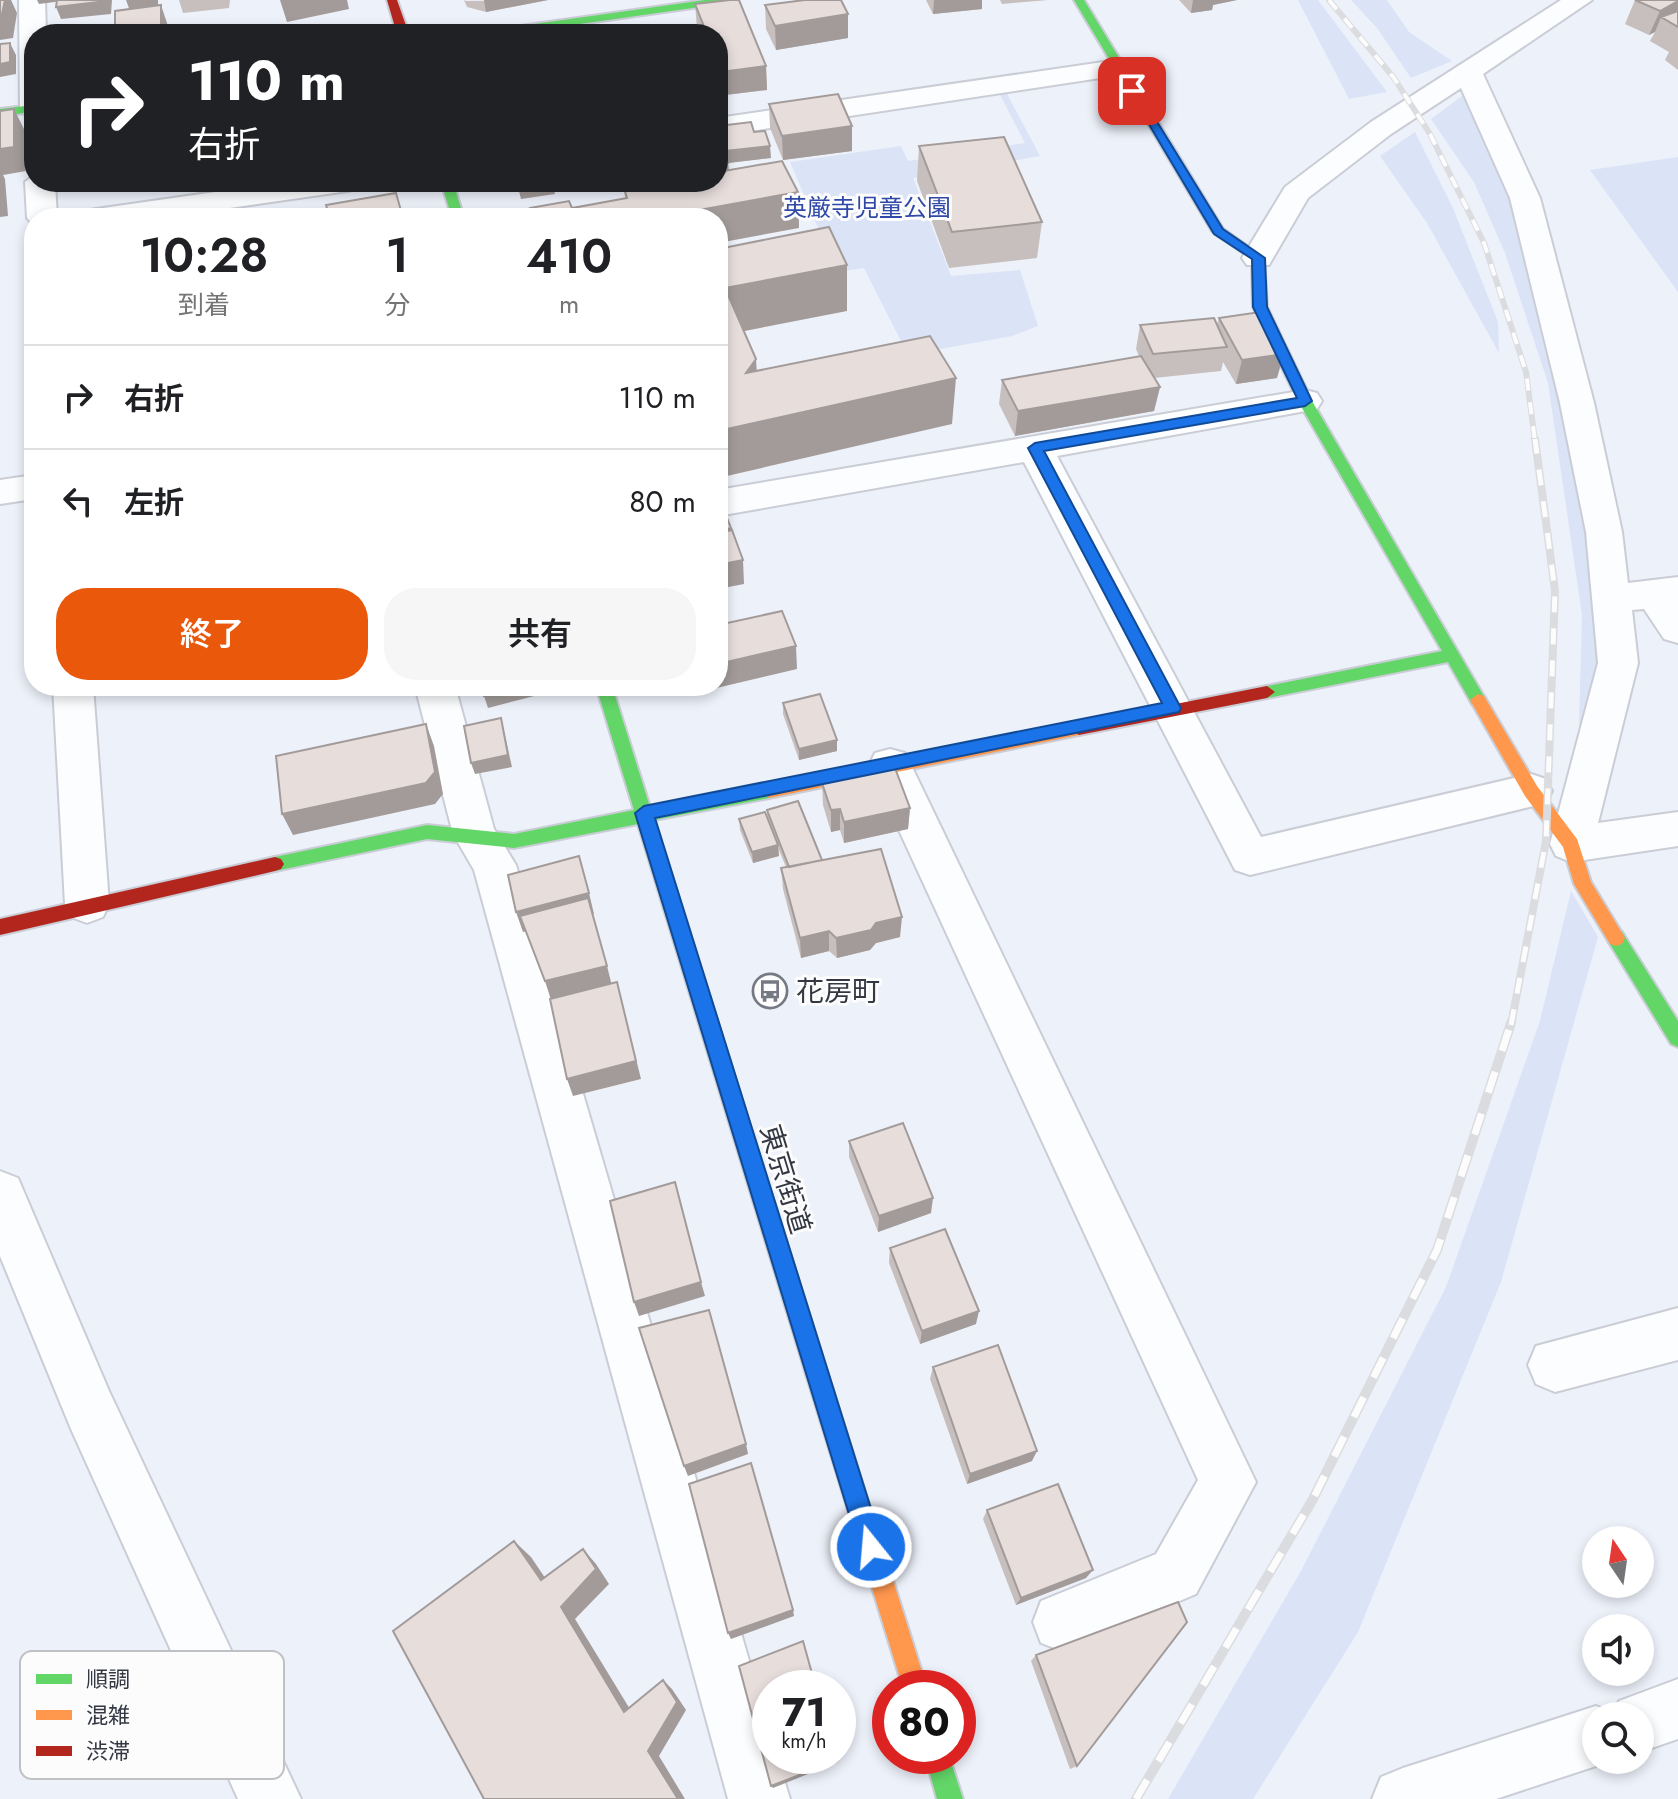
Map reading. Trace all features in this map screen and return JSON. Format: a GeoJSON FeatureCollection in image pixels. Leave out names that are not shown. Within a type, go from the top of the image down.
{"type":"FeatureCollection","features":[{"type":"Feature","properties":{"kind":"main road"},"geometry":{"type":"LineString","coordinates":[[392,0],[400,24]]}},
{"type":"Feature","properties":{"kind":"main road"},"geometry":{"type":"LineString","coordinates":[[556,24],[728,0]]}},
{"type":"Feature","properties":{"kind":"main road"},"geometry":{"type":"LineString","coordinates":[[1079,0],[1117,68],[1218,231],[1258,258],[1260,307],[1305,401],[1531,791],[1571,844],[1583,884],[1678,1038]]}},
{"type":"Feature","properties":{"kind":"main road"},"geometry":{"type":"LineString","coordinates":[[0,113],[24,109]]}},
{"type":"Feature","properties":{"kind":"main road"},"geometry":{"type":"LineString","coordinates":[[0,927],[87,904],[385,839],[427,832],[474,834],[514,841],[1173,708],[1454,655]]}},
{"type":"Feature","properties":{"kind":"main road","name":"東京街道"},"geometry":{"type":"LineString","coordinates":[[607,696],[909,1670]]}},
{"type":"Feature","properties":{"kind":"main road"},"geometry":{"type":"LineString","coordinates":[[942,1774],[950,1799]]}},
{"type":"Feature","properties":{"kind":"street"},"geometry":{"type":"LineString","coordinates":[[32,0],[32,24]]}},
{"type":"Feature","properties":{"kind":"street"},"geometry":{"type":"LineString","coordinates":[[1258,258],[1296,193],[1381,128],[1579,0]]}},
{"type":"Feature","properties":{"kind":"street"},"geometry":{"type":"LineString","coordinates":[[728,126],[1117,68]]}},
{"type":"Feature","properties":{"kind":"street"},"geometry":{"type":"LineString","coordinates":[[1468,72],[1525,198],[1577,403],[1604,532],[1618,663],[1571,844],[1678,829]]}},
{"type":"Feature","properties":{"kind":"street"},"geometry":{"type":"LineString","coordinates":[[165,208],[276,192]]}},
{"type":"Feature","properties":{"kind":"street"},"geometry":{"type":"LineString","coordinates":[[728,501],[1305,401]]}},
{"type":"Feature","properties":{"kind":"street"},"geometry":{"type":"LineString","coordinates":[[1035,448],[1250,857],[1531,791]]}},
{"type":"Feature","properties":{"kind":"street"},"geometry":{"type":"LineString","coordinates":[[0,492],[24,488]]}},
{"type":"Feature","properties":{"kind":"street"},"geometry":{"type":"LineString","coordinates":[[1611,599],[1666,592],[1678,629]]}},
{"type":"Feature","properties":{"kind":"street"},"geometry":{"type":"LineString","coordinates":[[74,696],[87,904]]}},
{"type":"Feature","properties":{"kind":"street"},"geometry":{"type":"LineString","coordinates":[[438,696],[474,834],[494,865],[759,1799]]}},
{"type":"Feature","properties":{"kind":"street"},"geometry":{"type":"LineString","coordinates":[[890,765],[1228,1482],[1176,1574],[1062,1622]]}},
{"type":"Feature","properties":{"kind":"street"},"geometry":{"type":"LineString","coordinates":[[0,1195],[90,1410],[202,1651]]}},
{"type":"Feature","properties":{"kind":"street"},"geometry":{"type":"LineString","coordinates":[[1555,1365],[1678,1334]]}},
{"type":"Feature","properties":{"kind":"street"},"geometry":{"type":"LineString","coordinates":[[1654,1717],[1678,1709]]}},
{"type":"Feature","properties":{"kind":"street"},"geometry":{"type":"LineString","coordinates":[[1403,1799],[1582,1741]]}},
{"type":"Feature","properties":{"kind":"street"},"geometry":{"type":"LineString","coordinates":[[261,1779],[270,1799]]}},
{"type":"Feature","properties":{"kind":"green space"},"geometry":{"type":"Polygon","coordinates":[[[1298,0],[1318,0],[1387,92],[1349,99],[1298,0]]]}},
{"type":"Feature","properties":{"kind":"green space"},"geometry":{"type":"Polygon","coordinates":[[[1351,0],[1387,0],[1409,32],[1452,61],[1411,78],[1377,28],[1351,0]]]}},
{"type":"Feature","properties":{"kind":"green space","name":"英厳寺児童公園"},"geometry":{"type":"Polygon","coordinates":[[[1005,90],[1040,156],[913,178],[951,276],[1020,270],[1038,326],[1012,336],[908,355],[864,268],[837,272],[790,162],[901,146],[908,161],[1025,143],[998,91],[1005,90]]]}},
{"type":"Feature","properties":{"kind":"green space"},"geometry":{"type":"Polygon","coordinates":[[[1470,90],[1516,198],[1586,498],[1600,665],[1578,762],[1582,615],[1548,383],[1505,253],[1474,182],[1431,119],[1470,90]]]}},
{"type":"Feature","properties":{"kind":"green space"},"geometry":{"type":"Polygon","coordinates":[[[1415,132],[1453,208],[1498,322],[1499,353],[1427,223],[1380,156],[1415,132]]]}},
{"type":"Feature","properties":{"kind":"green space"},"geometry":{"type":"Polygon","coordinates":[[[1678,157],[1678,292],[1590,170],[1678,157]]]}},
{"type":"Feature","properties":{"kind":"green space"},"geometry":{"type":"Polygon","coordinates":[[[1571,891],[1598,937],[1501,1282],[1358,1632],[1253,1799],[1168,1799],[1301,1571],[1446,1287],[1540,1021],[1571,891]]]}},
{"type":"Feature","properties":{"kind":"building"},"geometry":{"type":"Polygon","coordinates":[[[0,0],[5,0],[2,14],[0,14],[0,0]]]}},
{"type":"Feature","properties":{"kind":"building"},"geometry":{"type":"Polygon","coordinates":[[[57,0],[107,0],[107,1],[56,7],[57,0]]]}},
{"type":"Feature","properties":{"kind":"building"},"geometry":{"type":"Polygon","coordinates":[[[739,0],[766,66],[728,71],[728,24],[703,24],[695,4],[739,0]]]}},
{"type":"Feature","properties":{"kind":"building"},"geometry":{"type":"Polygon","coordinates":[[[841,0],[848,14],[775,26],[765,5],[841,0]]]}},
{"type":"Feature","properties":{"kind":"building"},"geometry":{"type":"Polygon","coordinates":[[[1635,0],[1678,0],[1678,1],[1660,11],[1635,0]]]}},
{"type":"Feature","properties":{"kind":"building"},"geometry":{"type":"Polygon","coordinates":[[[161,5],[161,24],[115,24],[115,11],[161,5]]]}},
{"type":"Feature","properties":{"kind":"building"},"geometry":{"type":"Polygon","coordinates":[[[1678,11],[1678,27],[1661,17],[1678,11]]]}},
{"type":"Feature","properties":{"kind":"building"},"geometry":{"type":"Polygon","coordinates":[[[10,43],[10,62],[0,64],[0,44],[10,43]]]}},
{"type":"Feature","properties":{"kind":"building"},"geometry":{"type":"Polygon","coordinates":[[[838,94],[852,126],[782,136],[769,104],[838,94]]]}},
{"type":"Feature","properties":{"kind":"building"},"geometry":{"type":"Polygon","coordinates":[[[14,109],[14,147],[0,149],[0,111],[14,109]]]}},
{"type":"Feature","properties":{"kind":"building"},"geometry":{"type":"Polygon","coordinates":[[[751,122],[754,132],[765,131],[770,146],[728,151],[728,125],[751,122]]]}},
{"type":"Feature","properties":{"kind":"building"},"geometry":{"type":"Polygon","coordinates":[[[1004,137],[1042,222],[952,232],[919,146],[1004,137]]]}},
{"type":"Feature","properties":{"kind":"building"},"geometry":{"type":"Polygon","coordinates":[[[782,161],[798,192],[710,208],[572,208],[627,198],[625,192],[728,192],[728,170],[782,161]]]}},
{"type":"Feature","properties":{"kind":"building"},"geometry":{"type":"Polygon","coordinates":[[[396,193],[400,208],[327,208],[326,205],[396,193]]]}},
{"type":"Feature","properties":{"kind":"building"},"geometry":{"type":"Polygon","coordinates":[[[569,201],[572,208],[530,208],[569,201]]]}},
{"type":"Feature","properties":{"kind":"building"},"geometry":{"type":"Polygon","coordinates":[[[829,227],[847,265],[728,287],[728,247],[829,227]]]}},
{"type":"Feature","properties":{"kind":"building"},"geometry":{"type":"Polygon","coordinates":[[[728,295],[756,359],[746,373],[930,336],[956,378],[728,429],[728,295]]]}},
{"type":"Feature","properties":{"kind":"building"},"geometry":{"type":"Polygon","coordinates":[[[1260,312],[1284,354],[1242,360],[1219,318],[1260,312]]]}},
{"type":"Feature","properties":{"kind":"building"},"geometry":{"type":"Polygon","coordinates":[[[1214,318],[1227,347],[1153,354],[1140,325],[1214,318]]]}},
{"type":"Feature","properties":{"kind":"building"},"geometry":{"type":"Polygon","coordinates":[[[1141,356],[1160,387],[1018,411],[1002,380],[1141,356]]]}},
{"type":"Feature","properties":{"kind":"building"},"geometry":{"type":"Polygon","coordinates":[[[732,530],[743,560],[728,563],[728,531],[732,530]]]}},
{"type":"Feature","properties":{"kind":"building"},"geometry":{"type":"Polygon","coordinates":[[[782,611],[796,646],[728,662],[728,623],[782,611]]]}},
{"type":"Feature","properties":{"kind":"building"},"geometry":{"type":"Polygon","coordinates":[[[820,694],[837,740],[799,749],[783,703],[820,694]]]}},
{"type":"Feature","properties":{"kind":"building"},"geometry":{"type":"Polygon","coordinates":[[[501,718],[508,755],[471,763],[464,726],[501,718]]]}},
{"type":"Feature","properties":{"kind":"building"},"geometry":{"type":"Polygon","coordinates":[[[426,724],[435,772],[426,783],[282,814],[276,756],[426,724]]]}},
{"type":"Feature","properties":{"kind":"building"},"geometry":{"type":"Polygon","coordinates":[[[895,768],[910,808],[844,822],[840,809],[831,810],[822,783],[895,768]]]}},
{"type":"Feature","properties":{"kind":"building"},"geometry":{"type":"Polygon","coordinates":[[[798,801],[822,860],[789,867],[767,810],[798,801]]]}},
{"type":"Feature","properties":{"kind":"building"},"geometry":{"type":"Polygon","coordinates":[[[765,812],[778,845],[752,852],[739,819],[765,812]]]}},
{"type":"Feature","properties":{"kind":"building"},"geometry":{"type":"Polygon","coordinates":[[[881,849],[902,917],[876,923],[871,930],[836,938],[829,931],[800,938],[781,868],[881,849]]]}},
{"type":"Feature","properties":{"kind":"building"},"geometry":{"type":"Polygon","coordinates":[[[579,856],[589,893],[516,912],[508,875],[579,856]]]}},
{"type":"Feature","properties":{"kind":"building"},"geometry":{"type":"Polygon","coordinates":[[[588,898],[607,966],[545,981],[520,916],[588,898]]]}},
{"type":"Feature","properties":{"kind":"building"},"geometry":{"type":"Polygon","coordinates":[[[617,982],[636,1061],[567,1079],[550,999],[617,982]]]}},
{"type":"Feature","properties":{"kind":"building"},"geometry":{"type":"Polygon","coordinates":[[[903,1123],[933,1198],[879,1216],[849,1141],[903,1123]]]}},
{"type":"Feature","properties":{"kind":"building"},"geometry":{"type":"Polygon","coordinates":[[[675,1182],[701,1282],[634,1302],[610,1201],[675,1182]]]}},
{"type":"Feature","properties":{"kind":"building"},"geometry":{"type":"Polygon","coordinates":[[[945,1229],[979,1311],[922,1331],[890,1248],[945,1229]]]}},
{"type":"Feature","properties":{"kind":"building"},"geometry":{"type":"Polygon","coordinates":[[[709,1310],[746,1444],[684,1466],[639,1328],[709,1310]]]}},
{"type":"Feature","properties":{"kind":"building"},"geometry":{"type":"Polygon","coordinates":[[[998,1345],[1037,1451],[970,1474],[933,1367],[998,1345]]]}},
{"type":"Feature","properties":{"kind":"building"},"geometry":{"type":"Polygon","coordinates":[[[751,1463],[793,1610],[728,1633],[689,1484],[751,1463]]]}},
{"type":"Feature","properties":{"kind":"building"},"geometry":{"type":"Polygon","coordinates":[[[1058,1484],[1093,1570],[1021,1598],[987,1510],[1058,1484]]]}},
{"type":"Feature","properties":{"kind":"building"},"geometry":{"type":"Polygon","coordinates":[[[514,1541],[541,1580],[583,1549],[596,1569],[561,1607],[624,1712],[663,1680],[677,1702],[648,1751],[678,1799],[484,1799],[393,1631],[514,1541]]]}},
{"type":"Feature","properties":{"kind":"building"},"geometry":{"type":"Polygon","coordinates":[[[1178,1602],[1187,1622],[1077,1766],[1036,1655],[1178,1602]]]}},
{"type":"Feature","properties":{"kind":"building"},"geometry":{"type":"Polygon","coordinates":[[[803,1641],[811,1670],[752,1670],[752,1715],[739,1666],[803,1641]]]}},
{"type":"Feature","properties":{"kind":"building"},"geometry":{"type":"Polygon","coordinates":[[[768,1774],[802,1774],[771,1786],[768,1774]]]}},
{"type":"Feature","properties":{"kind":"railway"},"geometry":{"type":"LineString","coordinates":[[1329,0],[1394,78],[1430,134],[1484,243],[1526,372],[1535,441]]}},
{"type":"Feature","properties":{"kind":"railway"},"geometry":{"type":"LineString","coordinates":[[1511,1025],[1546,841],[1555,591],[1535,439]]}},
{"type":"Feature","properties":{"kind":"railway"},"geometry":{"type":"LineString","coordinates":[[1136,1799],[1313,1499],[1437,1250],[1511,1023]]}},
{"type":"Feature","properties":{"kind":"traffic: fast"},"geometry":{"type":"LineString","coordinates":[[556,24],[728,0]]}},
{"type":"Feature","properties":{"kind":"traffic: fast"},"geometry":{"type":"LineString","coordinates":[[1079,0],[1218,231],[1258,258],[1260,307],[1305,401],[1478,700]]}},
{"type":"Feature","properties":{"kind":"traffic: fast"},"geometry":{"type":"LineString","coordinates":[[0,113],[24,109]]}},
{"type":"Feature","properties":{"kind":"traffic: fast"},"geometry":{"type":"LineString","coordinates":[[450,192],[455,208]]}},
{"type":"Feature","properties":{"kind":"traffic: fast"},"geometry":{"type":"LineString","coordinates":[[1267,692],[1454,655]]}},
{"type":"Feature","properties":{"kind":"traffic: fast"},"geometry":{"type":"LineString","coordinates":[[607,696],[817,1374]]}},
{"type":"Feature","properties":{"kind":"traffic: fast"},"geometry":{"type":"LineString","coordinates":[[275,864],[427,832],[514,841],[769,791]]}},
{"type":"Feature","properties":{"kind":"traffic: fast"},"geometry":{"type":"LineString","coordinates":[[1616,938],[1678,1038]]}},
{"type":"Feature","properties":{"kind":"traffic: fast"},"geometry":{"type":"LineString","coordinates":[[942,1774],[950,1799]]}},
{"type":"Feature","properties":{"kind":"traffic: slow"},"geometry":{"type":"LineString","coordinates":[[1478,700],[1531,791],[1571,844],[1583,884],[1616,938]]}},
{"type":"Feature","properties":{"kind":"traffic: slow"},"geometry":{"type":"LineString","coordinates":[[769,791],[1079,729]]}},
{"type":"Feature","properties":{"kind":"traffic: slow"},"geometry":{"type":"LineString","coordinates":[[817,1374],[909,1670]]}},
{"type":"Feature","properties":{"kind":"traffic: jam"},"geometry":{"type":"LineString","coordinates":[[392,0],[400,24]]}},
{"type":"Feature","properties":{"kind":"traffic: jam"},"geometry":{"type":"LineString","coordinates":[[1079,729],[1267,692]]}},
{"type":"Feature","properties":{"kind":"traffic: jam"},"geometry":{"type":"LineString","coordinates":[[0,927],[275,864]]}},
{"type":"Feature","properties":{"kind":"place","name":"花房町"},"geometry":{"type":"Point","coordinates":[770,991]}},
{"type":"Feature","properties":{"kind":"route"},"geometry":{"type":"LineString","coordinates":[[871,1547],[644,813],[1173,708],[1035,448],[1305,401],[1260,307],[1258,258],[1218,231],[1132,91]]}}]}
